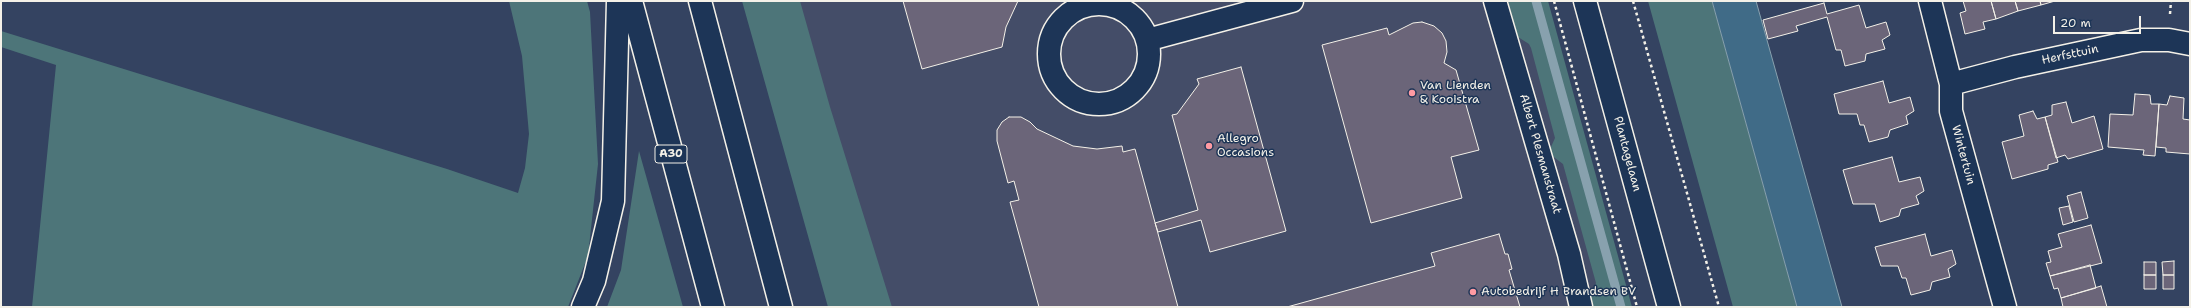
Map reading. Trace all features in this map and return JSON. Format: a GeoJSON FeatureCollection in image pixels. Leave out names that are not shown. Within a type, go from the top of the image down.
{"type":"FeatureCollection","features":[{"type":"Feature","properties":{"kind":"main road"},"geometry":{"type":"LineString","coordinates":[[583,307],[594,281],[613,201],[618,1]]}},
{"type":"Feature","properties":{"kind":"main road","name":"A30"},"geometry":{"type":"LineString","coordinates":[[631,1],[712,307]]}},
{"type":"Feature","properties":{"kind":"main road"},"geometry":{"type":"LineString","coordinates":[[700,1],[781,307]]}},
{"type":"Feature","properties":{"kind":"main road"},"geometry":{"type":"LineString","coordinates":[[1147,40],[1292,1]]}},
{"type":"Feature","properties":{"kind":"main road","name":"Albert Plesmanstraat"},"geometry":{"type":"LineString","coordinates":[[1495,1],[1569,254],[1581,307]]}},
{"type":"Feature","properties":{"kind":"main road","name":"Plantagelaan"},"geometry":{"type":"LineString","coordinates":[[1585,1],[1669,307]]}},
{"type":"Feature","properties":{"kind":"main road","name":"Wintertuin"},"geometry":{"type":"LineString","coordinates":[[1930,1],[1952,84],[1951,111],[2005,307]]}},
{"type":"Feature","properties":{"kind":"main road"},"geometry":{"type":"LineString","coordinates":[[1094,4],[1112,5],[1127,12],[1140,25],[1147,40],[1149,56],[1146,72],[1138,86],[1126,97],[1111,104],[1095,105],[1079,101],[1065,93],[1055,80],[1049,65],[1048,48],[1057,26],[1064,17],[1078,8],[1094,4]]}},
{"type":"Feature","properties":{"kind":"main road","name":"Herfsttuin"},"geometry":{"type":"LineString","coordinates":[[1952,84],[2015,67],[2142,40],[2169,40],[2190,44]]}},
{"type":"Feature","properties":{"kind":"path"},"geometry":{"type":"LineString","coordinates":[[1554,1],[1637,307]]}},
{"type":"Feature","properties":{"kind":"path"},"geometry":{"type":"LineString","coordinates":[[1633,1],[1719,307]]}},
{"type":"Feature","properties":{"kind":"path"},"geometry":{"type":"LineString","coordinates":[[2170,18],[2171,1]]}},
{"type":"Feature","properties":{"kind":"shaded area"},"geometry":{"type":"Polygon","coordinates":[[[799,1],[1529,1],[1614,307],[890,307],[843,156],[799,1]]]}},
{"type":"Feature","properties":{"kind":"shaded area"},"geometry":{"type":"Polygon","coordinates":[[[1712,1],[1756,1],[1842,307],[1797,307],[1712,1]]]}},
{"type":"Feature","properties":{"kind":"green space"},"geometry":{"type":"Polygon","coordinates":[[[509,1],[587,1],[590,12],[598,164],[588,256],[568,307],[32,307],[56,65],[1,47],[1,31],[447,169],[518,193],[525,168],[529,134],[522,56],[509,1]]]}},
{"type":"Feature","properties":{"kind":"green space"},"geometry":{"type":"Polygon","coordinates":[[[742,1],[800,1],[830,107],[892,307],[828,307],[742,1]]]}},
{"type":"Feature","properties":{"kind":"green space"},"geometry":{"type":"Polygon","coordinates":[[[1508,1],[1548,1],[1632,307],[1592,307],[1591,296],[1596,283],[1563,164],[1551,155],[1551,147],[1555,138],[1531,48],[1529,44],[1518,37],[1508,1]]]}},
{"type":"Feature","properties":{"kind":"green space"},"geometry":{"type":"Polygon","coordinates":[[[1648,1],[1712,1],[1797,307],[1733,307],[1648,1]]]}},
{"type":"Feature","properties":{"kind":"green space"},"geometry":{"type":"Polygon","coordinates":[[[639,151],[683,307],[607,307],[621,270],[639,151]]]}},
{"type":"Feature","properties":{"kind":"building"},"geometry":{"type":"Polygon","coordinates":[[[903,1],[1018,1],[1006,27],[1002,47],[922,69],[903,1]]]}},
{"type":"Feature","properties":{"kind":"building"},"geometry":{"type":"Polygon","coordinates":[[[1963,1],[1991,1],[1996,19],[1983,22],[1985,29],[1965,34],[1960,13],[1966,11],[1963,1]]]}},
{"type":"Feature","properties":{"kind":"building"},"geometry":{"type":"Polygon","coordinates":[[[1991,1],[2015,1],[2018,11],[1996,19],[1991,1]]]}},
{"type":"Feature","properties":{"kind":"building"},"geometry":{"type":"Polygon","coordinates":[[[2015,1],[2040,1],[2041,5],[2018,11],[2015,1]]]}},
{"type":"Feature","properties":{"kind":"building"},"geometry":{"type":"Polygon","coordinates":[[[2040,1],[2055,1],[2041,5],[2040,1]]]}},
{"type":"Feature","properties":{"kind":"building"},"geometry":{"type":"Polygon","coordinates":[[[1824,3],[1827,14],[1859,5],[1866,28],[1886,22],[1890,35],[1882,40],[1885,49],[1866,54],[1865,61],[1845,66],[1841,50],[1836,50],[1827,17],[1796,26],[1798,31],[1768,39],[1763,20],[1824,3]]]}},
{"type":"Feature","properties":{"kind":"building"},"geometry":{"type":"Polygon","coordinates":[[[1422,22],[1434,26],[1442,33],[1446,41],[1447,52],[1444,63],[1456,70],[1479,150],[1451,157],[1462,198],[1371,223],[1322,45],[1387,28],[1389,35],[1413,23],[1422,22]]]}},
{"type":"Feature","properties":{"kind":"building"},"geometry":{"type":"Polygon","coordinates":[[[1241,67],[1286,231],[1210,252],[1201,220],[1158,232],[1155,223],[1198,210],[1172,115],[1177,114],[1199,84],[1197,79],[1241,67]]]}},
{"type":"Feature","properties":{"kind":"building"},"geometry":{"type":"Polygon","coordinates":[[[1883,81],[1889,103],[1910,97],[1914,111],[1906,116],[1908,124],[1890,130],[1888,137],[1869,142],[1864,125],[1860,125],[1857,114],[1839,114],[1834,94],[1883,81]]]}},
{"type":"Feature","properties":{"kind":"building"},"geometry":{"type":"Polygon","coordinates":[[[2135,94],[2150,95],[2151,104],[2159,104],[2155,156],[2143,155],[2144,150],[2108,147],[2110,114],[2133,115],[2135,94]]]}},
{"type":"Feature","properties":{"kind":"building"},"geometry":{"type":"Polygon","coordinates":[[[2170,96],[2184,98],[2183,119],[2190,120],[2190,154],[2166,152],[2166,148],[2156,147],[2159,104],[2167,105],[2170,96]]]}},
{"type":"Feature","properties":{"kind":"building"},"geometry":{"type":"Polygon","coordinates":[[[2066,102],[2072,123],[2094,116],[2103,149],[2068,159],[2065,155],[2056,158],[2045,117],[2052,115],[2052,105],[2066,102]]]}},
{"type":"Feature","properties":{"kind":"building"},"geometry":{"type":"Polygon","coordinates":[[[2033,111],[2037,119],[2045,117],[2058,162],[2048,165],[2048,169],[2012,179],[2002,142],[2024,136],[2019,115],[2033,111]]]}},
{"type":"Feature","properties":{"kind":"building"},"geometry":{"type":"Polygon","coordinates":[[[1009,117],[1021,117],[1030,122],[1037,129],[1073,146],[1097,149],[1122,146],[1123,152],[1135,149],[1178,307],[1039,307],[1010,202],[1019,200],[1014,181],[1008,183],[997,141],[997,130],[1002,122],[1009,117]]]}},
{"type":"Feature","properties":{"kind":"building"},"geometry":{"type":"Polygon","coordinates":[[[1892,157],[1899,182],[1920,177],[1924,191],[1916,196],[1919,204],[1901,209],[1899,216],[1880,222],[1875,204],[1853,204],[1843,170],[1892,157]]]}},
{"type":"Feature","properties":{"kind":"building"},"geometry":{"type":"Polygon","coordinates":[[[2081,192],[2088,218],[2074,222],[2067,196],[2081,192]]]}},
{"type":"Feature","properties":{"kind":"building"},"geometry":{"type":"Polygon","coordinates":[[[2069,206],[2073,222],[2063,225],[2059,208],[2069,206]]]}},
{"type":"Feature","properties":{"kind":"building"},"geometry":{"type":"Polygon","coordinates":[[[2091,225],[2102,263],[2050,276],[2046,263],[2051,262],[2048,251],[2062,247],[2058,234],[2091,225]]]}},
{"type":"Feature","properties":{"kind":"building"},"geometry":{"type":"Polygon","coordinates":[[[1499,234],[1505,254],[1508,254],[1512,269],[1509,270],[1520,307],[1287,307],[1435,266],[1431,253],[1499,234]]]}},
{"type":"Feature","properties":{"kind":"building"},"geometry":{"type":"Polygon","coordinates":[[[1925,234],[1931,256],[1952,250],[1956,264],[1948,269],[1950,277],[1932,282],[1930,290],[1911,295],[1906,278],[1902,278],[1898,266],[1881,266],[1875,247],[1925,234]]]}},
{"type":"Feature","properties":{"kind":"building"},"geometry":{"type":"Polygon","coordinates":[[[2174,261],[2174,275],[2163,275],[2162,262],[2174,261]]]}},
{"type":"Feature","properties":{"kind":"building"},"geometry":{"type":"Polygon","coordinates":[[[2144,262],[2156,262],[2156,275],[2144,275],[2144,262]]]}},
{"type":"Feature","properties":{"kind":"building"},"geometry":{"type":"Polygon","coordinates":[[[2090,265],[2096,288],[2061,298],[2058,288],[2054,289],[2050,276],[2090,265]]]}},
{"type":"Feature","properties":{"kind":"building"},"geometry":{"type":"Polygon","coordinates":[[[2144,275],[2156,275],[2156,289],[2144,289],[2144,275]]]}},
{"type":"Feature","properties":{"kind":"building"},"geometry":{"type":"Polygon","coordinates":[[[2163,275],[2174,275],[2174,289],[2163,289],[2163,275]]]}},
{"type":"Feature","properties":{"kind":"building"},"geometry":{"type":"Polygon","coordinates":[[[2101,286],[2107,307],[2063,307],[2061,298],[2101,286]]]}},
{"type":"Feature","properties":{"kind":"waterway"},"geometry":{"type":"LineString","coordinates":[[1536,1],[1621,307]]}},
{"type":"Feature","properties":{"kind":"place","name":"Van Lienden & Kooistra"},"geometry":{"type":"Point","coordinates":[1412,93]}},
{"type":"Feature","properties":{"kind":"place","name":"Allegro Occasions"},"geometry":{"type":"Point","coordinates":[1209,146]}},
{"type":"Feature","properties":{"kind":"place","name":"Autobedrijf H Brandsen BV"},"geometry":{"type":"Point","coordinates":[1473,292]}}]}
